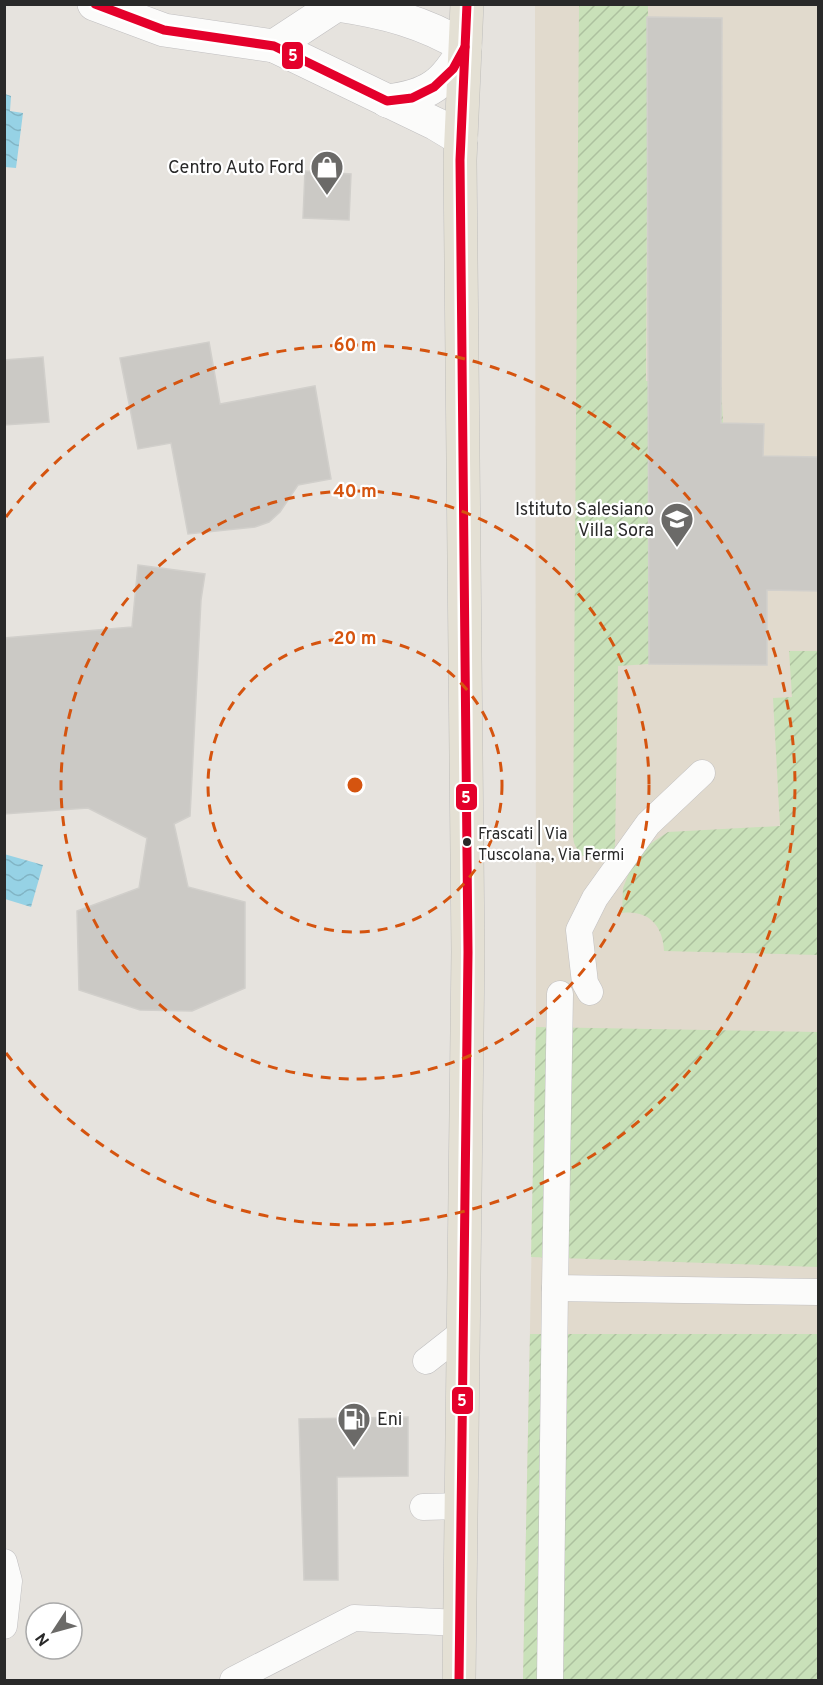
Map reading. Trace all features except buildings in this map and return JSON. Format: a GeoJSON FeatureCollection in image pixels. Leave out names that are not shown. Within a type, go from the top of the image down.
{"type":"FeatureCollection","features":[{"type":"Feature","properties":{"kind":"main road"},"geometry":{"type":"LineString","coordinates":[[459,1680],[468,774],[460,139],[467,4]]}},
{"type":"Feature","properties":{"kind":"street"},"geometry":{"type":"LineString","coordinates":[[94,4],[164,30],[274,46],[460,139]]}},
{"type":"Feature","properties":{"kind":"street"},"geometry":{"type":"LineString","coordinates":[[274,46],[338,5],[379,11],[412,20],[465,47],[453,69],[434,87],[412,98],[387,101]]}},
{"type":"Feature","properties":{"kind":"lane"},"geometry":{"type":"LineString","coordinates":[[590,992],[585,983],[579,930],[595,898],[648,824],[702,773]]}},
{"type":"Feature","properties":{"kind":"lane"},"geometry":{"type":"LineString","coordinates":[[550,1680],[560,994]]}},
{"type":"Feature","properties":{"kind":"lane"},"geometry":{"type":"LineString","coordinates":[[555,1288],[819,1292]]}},
{"type":"Feature","properties":{"kind":"lane"},"geometry":{"type":"LineString","coordinates":[[426,1361],[463,1332]]}},
{"type":"Feature","properties":{"kind":"lane"},"geometry":{"type":"LineString","coordinates":[[423,1507],[461,1506]]}},
{"type":"Feature","properties":{"kind":"lane"},"geometry":{"type":"LineString","coordinates":[[4,1562],[9,1581],[4,1626]]}},
{"type":"Feature","properties":{"kind":"lane"},"geometry":{"type":"LineString","coordinates":[[233,1680],[354,1618],[460,1623]]}},
{"type":"Feature","properties":{"kind":"shaded area","name":"Istituto Salesiano Villa Sora"},"geometry":{"type":"Polygon","coordinates":[[[535,5],[818,5],[818,1680],[523,1680],[536,1027],[535,5]]]}},
{"type":"Feature","properties":{"kind":"green space"},"geometry":{"type":"Polygon","coordinates":[[[579,5],[648,5],[646,381],[721,382],[723,423],[650,423],[649,664],[618,666],[615,847],[611,853],[599,860],[580,855],[573,836],[579,5]]]}},
{"type":"Feature","properties":{"kind":"green space"},"geometry":{"type":"Polygon","coordinates":[[[789,651],[818,651],[818,955],[664,951],[661,934],[652,921],[639,914],[622,913],[623,888],[632,865],[647,846],[668,832],[780,826],[773,698],[792,697],[789,651]]]}},
{"type":"Feature","properties":{"kind":"green space"},"geometry":{"type":"Polygon","coordinates":[[[536,1027],[818,1032],[818,1267],[531,1257],[536,1027]]]}},
{"type":"Feature","properties":{"kind":"green space"},"geometry":{"type":"Polygon","coordinates":[[[530,1334],[818,1334],[818,1680],[523,1680],[530,1334]]]}},
{"type":"Feature","properties":{"kind":"water"},"geometry":{"type":"Polygon","coordinates":[[[5,94],[11,96],[10,111],[23,113],[16,168],[5,167],[5,94]]]}},
{"type":"Feature","properties":{"kind":"water"},"geometry":{"type":"Polygon","coordinates":[[[4,854],[43,865],[31,907],[5,899],[4,854]]]}},
{"type":"Feature","properties":{"kind":"transit line","name":"5"},"geometry":{"type":"LineString","coordinates":[[95,4],[164,30],[274,46],[387,101],[412,98],[434,87],[453,69],[465,47]]}},
{"type":"Feature","properties":{"kind":"transit line","name":"5"},"geometry":{"type":"LineString","coordinates":[[459,1680],[468,952],[460,160],[467,4]]}},
{"type":"Feature","properties":{"kind":"place","name":"Centro Auto Ford"},"geometry":{"type":"Point","coordinates":[327,196]}},
{"type":"Feature","properties":{"kind":"place","name":"Istituto Salesiano Villa Sora"},"geometry":{"type":"Point","coordinates":[677,548]}},
{"type":"Feature","properties":{"kind":"place","name":"Frascati | Via Tuscolana, Via Fermi"},"geometry":{"type":"Point","coordinates":[467,842]}},
{"type":"Feature","properties":{"kind":"place","name":"Eni"},"geometry":{"type":"Point","coordinates":[354,1448]}}]}
